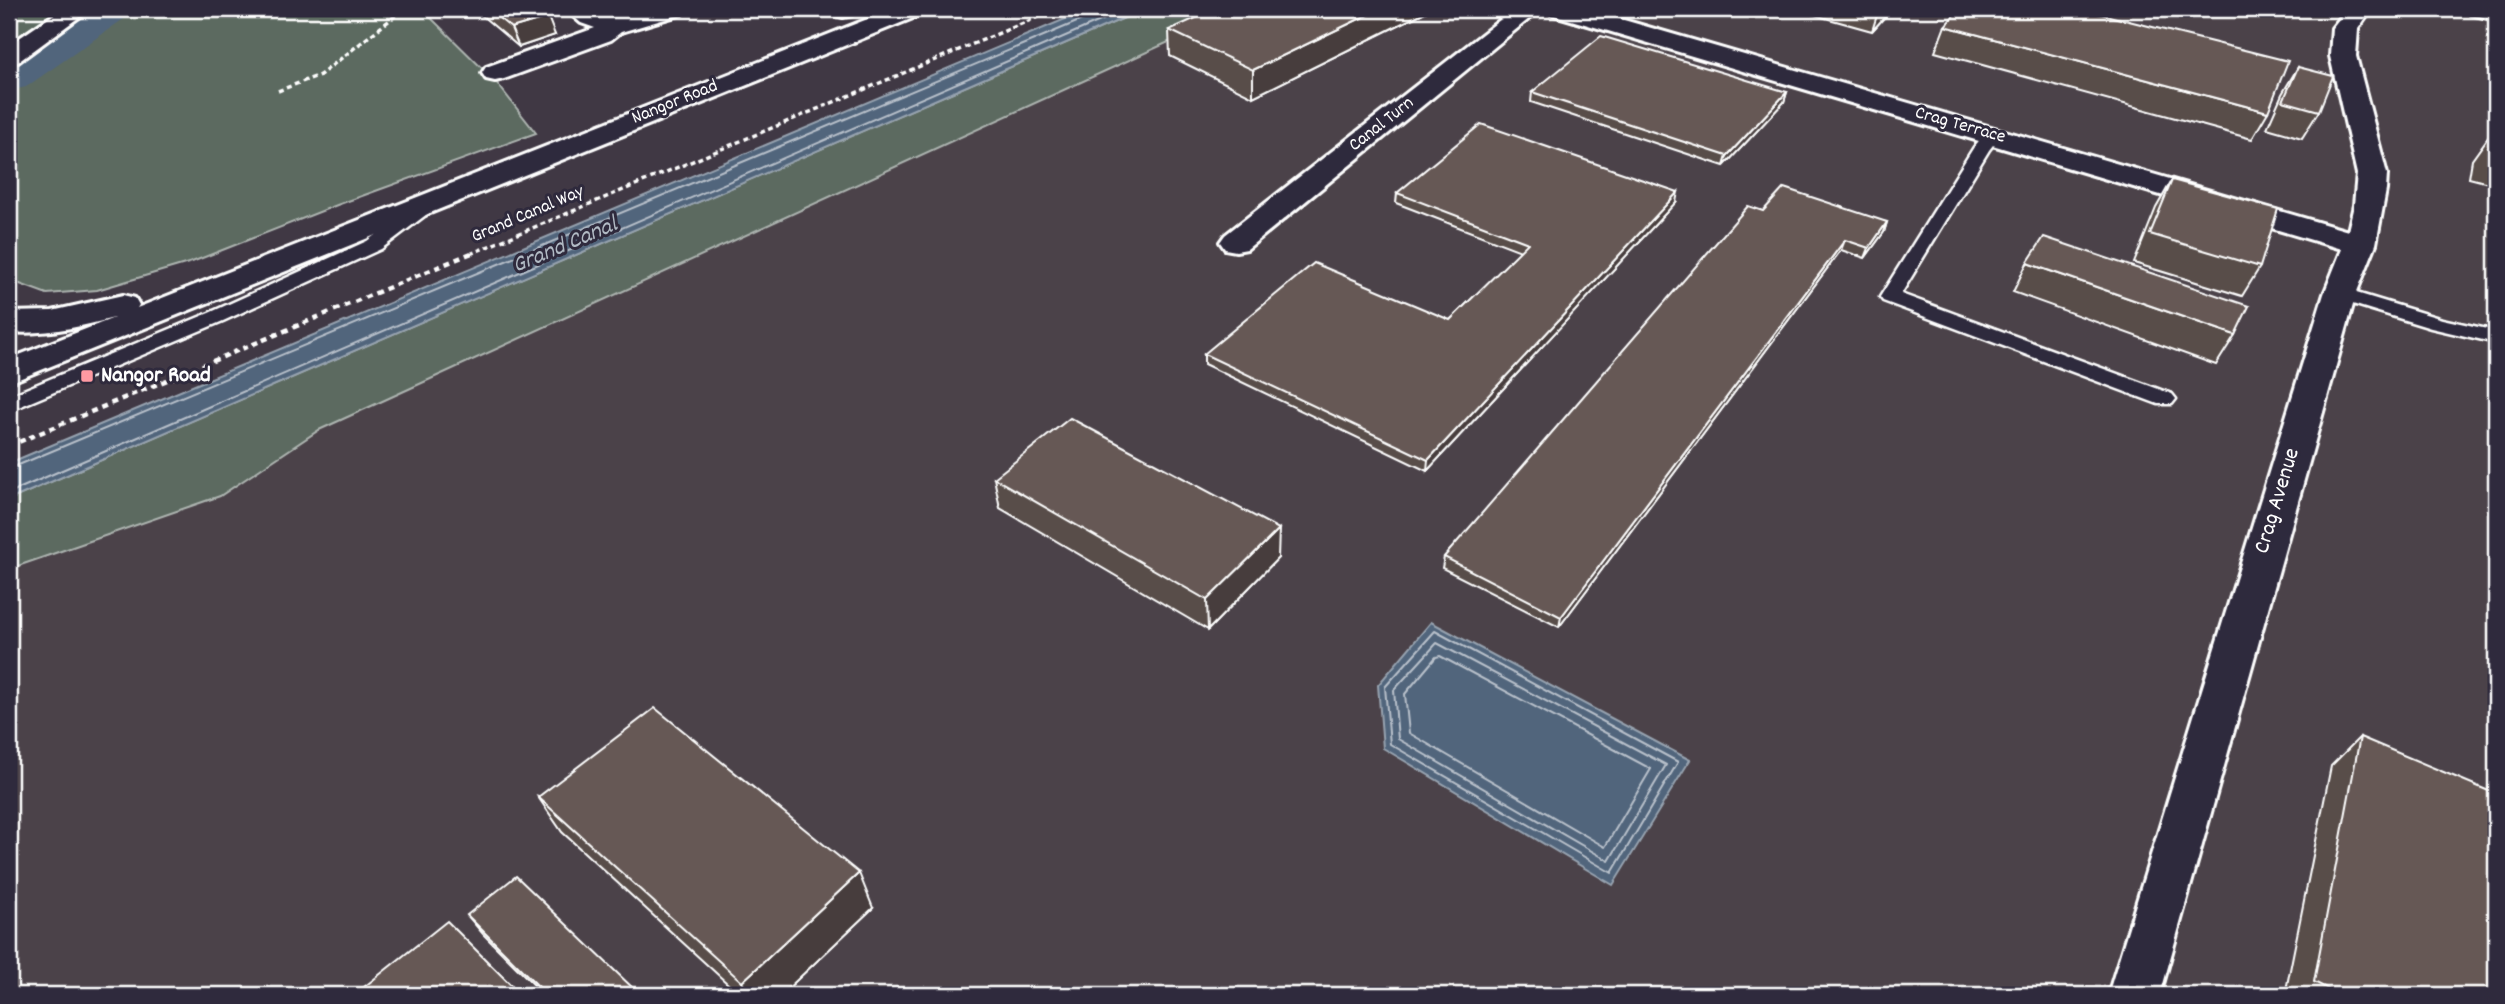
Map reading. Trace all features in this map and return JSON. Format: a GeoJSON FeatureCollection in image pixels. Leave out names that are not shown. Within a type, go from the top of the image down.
{"type":"FeatureCollection","features":[{"type":"Feature","properties":{"kind":"street"},"geometry":{"type":"LineString","coordinates":[[9,57],[78,9]]}},
{"type":"Feature","properties":{"kind":"street"},"geometry":{"type":"LineString","coordinates":[[577,9],[595,22],[614,25],[673,9]]}},
{"type":"Feature","properties":{"kind":"street","name":"Nangor Road"},"geometry":{"type":"LineString","coordinates":[[9,372],[914,9]]}},
{"type":"Feature","properties":{"kind":"street","name":"Canal Turn"},"geometry":{"type":"LineString","coordinates":[[1236,242],[1529,9]]}},
{"type":"Feature","properties":{"kind":"street","name":"Crag Terrace"},"geometry":{"type":"LineString","coordinates":[[1560,9],[2360,244]]}},
{"type":"Feature","properties":{"kind":"street","name":"Crag Avenue"},"geometry":{"type":"LineString","coordinates":[[2134,995],[2340,294],[2360,244],[2372,193],[2372,174],[2343,56],[2345,29],[2360,9]]}},
{"type":"Feature","properties":{"kind":"street"},"geometry":{"type":"LineString","coordinates":[[2480,9],[2496,12]]}},
{"type":"Feature","properties":{"kind":"street"},"geometry":{"type":"LineString","coordinates":[[495,73],[602,35],[614,25]]}},
{"type":"Feature","properties":{"kind":"street"},"geometry":{"type":"LineString","coordinates":[[9,322],[30,324],[98,312],[291,258]]}},
{"type":"Feature","properties":{"kind":"lane"},"geometry":{"type":"LineString","coordinates":[[1992,136],[1982,146],[1889,297],[2165,398]]}},
{"type":"Feature","properties":{"kind":"lane","name":"Nangor Road"},"geometry":{"type":"LineString","coordinates":[[9,404],[216,317],[373,245],[436,199]]}},
{"type":"Feature","properties":{"kind":"lane"},"geometry":{"type":"LineString","coordinates":[[2340,294],[2438,324],[2496,337]]}},
{"type":"Feature","properties":{"kind":"lane"},"geometry":{"type":"LineString","coordinates":[[2438,324],[2496,329]]}},
{"type":"Feature","properties":{"kind":"lane"},"geometry":{"type":"LineString","coordinates":[[2438,324],[2496,354]]}},
{"type":"Feature","properties":{"kind":"path"},"geometry":{"type":"LineString","coordinates":[[278,90],[320,75],[404,9]]}},
{"type":"Feature","properties":{"kind":"path","name":"Grand Canal Way"},"geometry":{"type":"LineString","coordinates":[[9,446],[1057,9]]}},
{"type":"Feature","properties":{"kind":"shaded area"},"geometry":{"type":"Polygon","coordinates":[[[1242,9],[2496,9],[2496,995],[9,995],[9,569],[220,496],[319,430],[1242,9]]]}},
{"type":"Feature","properties":{"kind":"green space"},"geometry":{"type":"Polygon","coordinates":[[[9,9],[58,9],[9,43],[9,9]]]}},
{"type":"Feature","properties":{"kind":"green space"},"geometry":{"type":"Polygon","coordinates":[[[116,9],[422,9],[496,82],[536,133],[337,205],[192,262],[97,290],[47,294],[9,280],[9,83],[116,9]]]}},
{"type":"Feature","properties":{"kind":"green space"},"geometry":{"type":"Polygon","coordinates":[[[1145,9],[1241,9],[319,430],[220,496],[9,569],[9,500],[1145,9]]]}},
{"type":"Feature","properties":{"kind":"water","name":"Grand Canal"},"geometry":{"type":"Polygon","coordinates":[[[1089,9],[1145,9],[9,500],[9,463],[1089,9]]]}},
{"type":"Feature","properties":{"kind":"water"},"geometry":{"type":"Polygon","coordinates":[[[1431,622],[1690,760],[1613,885],[1383,748],[1378,685],[1431,622]]]}},
{"type":"Feature","properties":{"kind":"building"},"geometry":{"type":"Polygon","coordinates":[[[488,9],[538,9],[548,17],[511,28],[488,9]]]}},
{"type":"Feature","properties":{"kind":"building"},"geometry":{"type":"Polygon","coordinates":[[[1216,9],[1380,9],[1253,70],[1169,30],[1216,9]]]}},
{"type":"Feature","properties":{"kind":"building"},"geometry":{"type":"Polygon","coordinates":[[[1959,9],[2081,9],[2288,61],[2268,112],[1945,26],[1959,9]]]}},
{"type":"Feature","properties":{"kind":"building"},"geometry":{"type":"Polygon","coordinates":[[[1601,36],[1787,92],[1727,156],[1532,92],[1601,36]]]}},
{"type":"Feature","properties":{"kind":"building"},"geometry":{"type":"Polygon","coordinates":[[[2298,67],[2333,76],[2319,111],[2283,101],[2298,67]]]}},
{"type":"Feature","properties":{"kind":"building"},"geometry":{"type":"Polygon","coordinates":[[[1481,124],[1678,192],[1428,460],[1204,354],[1314,263],[1450,320],[1528,243],[1397,193],[1481,124]]]}},
{"type":"Feature","properties":{"kind":"building"},"geometry":{"type":"Polygon","coordinates":[[[2492,132],[2496,133],[2496,152],[2489,150],[2492,132]]]}},
{"type":"Feature","properties":{"kind":"building"},"geometry":{"type":"Polygon","coordinates":[[[2172,180],[2278,209],[2260,267],[2150,234],[2172,180]]]}},
{"type":"Feature","properties":{"kind":"building"},"geometry":{"type":"Polygon","coordinates":[[[1784,188],[1887,222],[1869,248],[1845,240],[1561,617],[1444,557],[1748,206],[1763,211],[1784,188]]]}},
{"type":"Feature","properties":{"kind":"building"},"geometry":{"type":"Polygon","coordinates":[[[2044,237],[2249,306],[2235,335],[2027,263],[2044,237]]]}},
{"type":"Feature","properties":{"kind":"building"},"geometry":{"type":"Polygon","coordinates":[[[1070,418],[1279,529],[1207,600],[994,478],[1070,418]]]}},
{"type":"Feature","properties":{"kind":"building"},"geometry":{"type":"Polygon","coordinates":[[[655,708],[859,873],[742,982],[538,797],[655,708]]]}},
{"type":"Feature","properties":{"kind":"building"},"geometry":{"type":"Polygon","coordinates":[[[2360,737],[2496,794],[2496,995],[2340,995],[2314,982],[2360,737]]]}},
{"type":"Feature","properties":{"kind":"building"},"geometry":{"type":"Polygon","coordinates":[[[516,876],[636,991],[632,995],[547,995],[467,915],[516,876]]]}},
{"type":"Feature","properties":{"kind":"building"},"geometry":{"type":"Polygon","coordinates":[[[447,921],[521,995],[354,995],[447,921]]]}},
{"type":"Feature","properties":{"kind":"waterway"},"geometry":{"type":"LineString","coordinates":[[9,77],[109,9]]}},
{"type":"Feature","properties":{"kind":"place","name":"Nangor Road"},"geometry":{"type":"Point","coordinates":[87,376]}}]}
